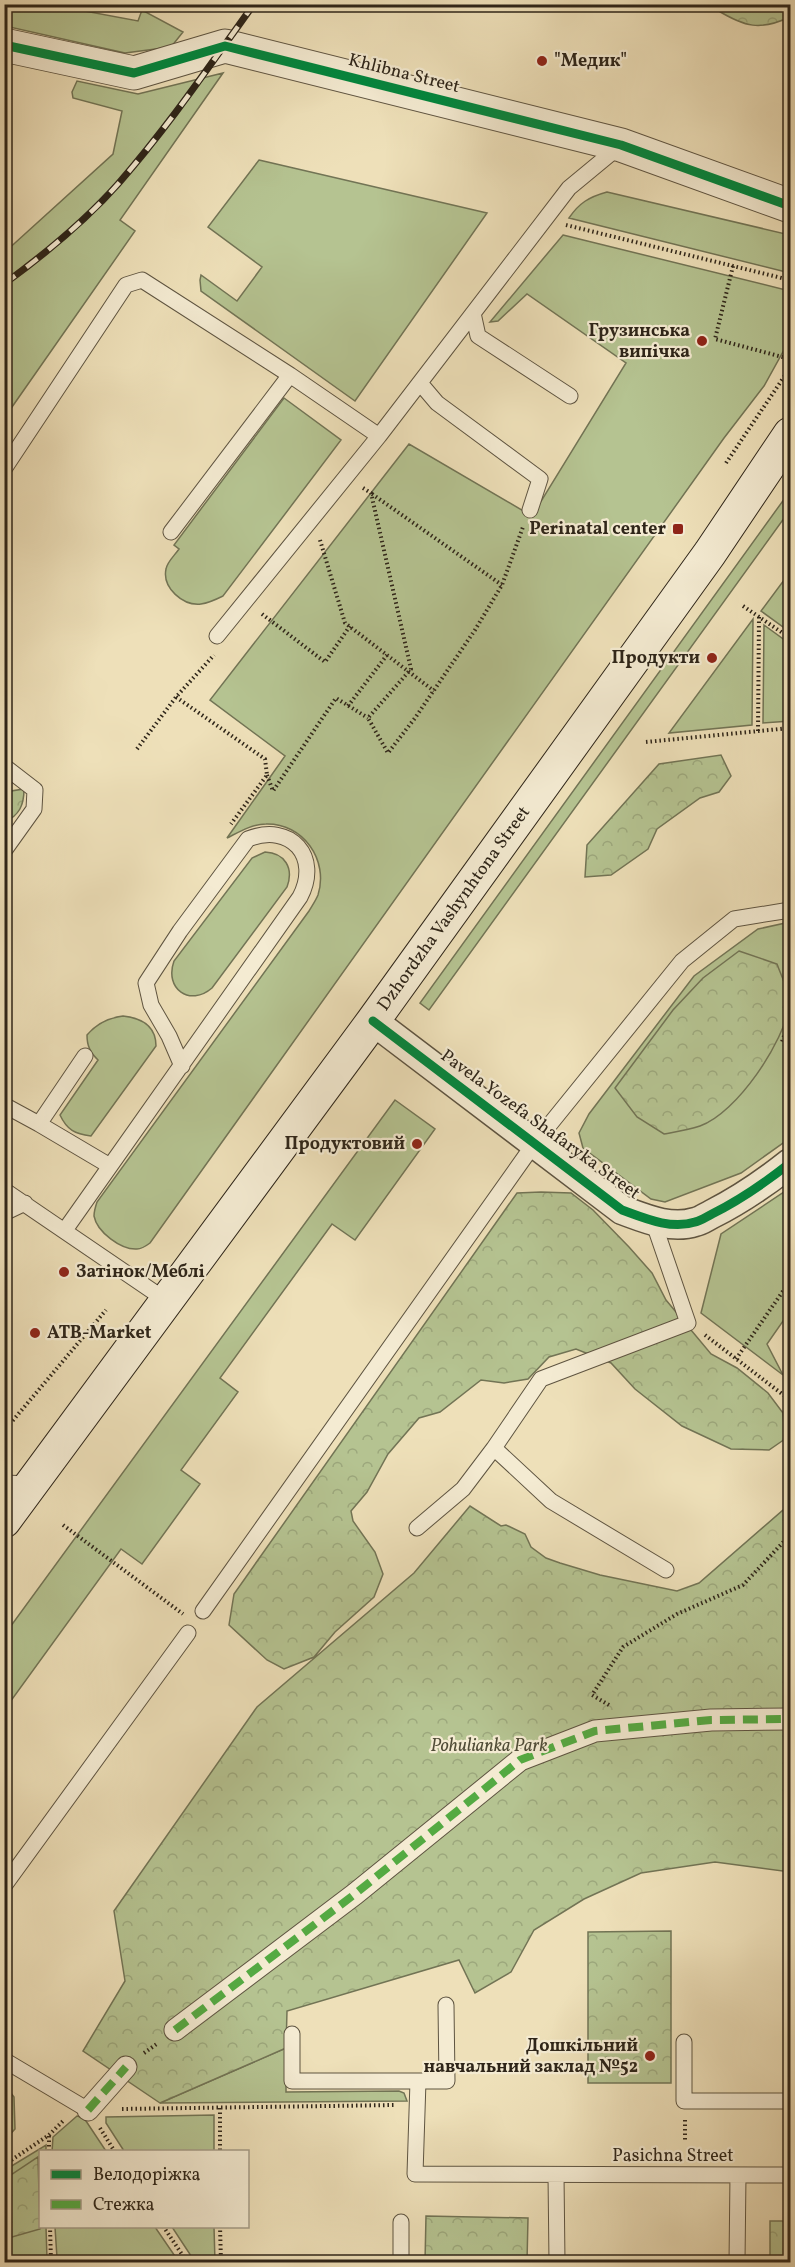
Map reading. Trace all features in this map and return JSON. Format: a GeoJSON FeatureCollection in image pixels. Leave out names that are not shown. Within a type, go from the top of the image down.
{"type":"FeatureCollection","features":[{"type":"Feature","properties":{"kind":"main road","name":"Khlibna Street"},"geometry":{"type":"LineString","coordinates":[[4,45],[134,73],[225,46],[621,145],[790,206]]}},
{"type":"Feature","properties":{"kind":"main road","name":"Dzhordzha Vashynhtona Street"},"geometry":{"type":"LineString","coordinates":[[4,1521],[18,1484],[167,1301],[373,1021],[710,553],[790,434]]}},
{"type":"Feature","properties":{"kind":"street","name":"Pavela Yozefa Shafaryka Street"},"geometry":{"type":"LineString","coordinates":[[373,1021],[622,1210],[653,1221],[674,1224],[694,1223],[730,1205],[768,1181],[790,1163]]}},
{"type":"Feature","properties":{"kind":"street"},"geometry":{"type":"LineString","coordinates":[[175,2030],[338,1907],[520,1761],[595,1731],[711,1720],[790,1719]]}},
{"type":"Feature","properties":{"kind":"street"},"geometry":{"type":"LineString","coordinates":[[88,2110],[126,2067]]}},
{"type":"Feature","properties":{"kind":"lane"},"geometry":{"type":"LineString","coordinates":[[217,643],[569,188],[621,145]]}},
{"type":"Feature","properties":{"kind":"lane"},"geometry":{"type":"LineString","coordinates":[[4,469],[126,285],[142,280],[290,375],[379,436]]}},
{"type":"Feature","properties":{"kind":"lane"},"geometry":{"type":"LineString","coordinates":[[473,313],[478,336],[570,396]]}},
{"type":"Feature","properties":{"kind":"lane"},"geometry":{"type":"LineString","coordinates":[[171,532],[290,375]]}},
{"type":"Feature","properties":{"kind":"lane"},"geometry":{"type":"LineString","coordinates":[[420,383],[438,403],[540,479],[530,510]]}},
{"type":"Feature","properties":{"kind":"lane"},"geometry":{"type":"LineString","coordinates":[[4,766],[34,790],[34,809],[4,851]]}},
{"type":"Feature","properties":{"kind":"lane"},"geometry":{"type":"LineString","coordinates":[[65,1230],[182,1066],[307,885],[309,871],[305,858],[298,846],[288,838],[275,833],[261,834],[248,839],[180,931],[146,983],[151,1005],[169,1036],[182,1066]]}},
{"type":"Feature","properties":{"kind":"lane"},"geometry":{"type":"LineString","coordinates":[[203,1611],[534,1144],[682,961],[734,920],[790,910]]}},
{"type":"Feature","properties":{"kind":"lane"},"geometry":{"type":"LineString","coordinates":[[39,1124],[85,1056]]}},
{"type":"Feature","properties":{"kind":"lane"},"geometry":{"type":"LineString","coordinates":[[4,1105],[110,1166]]}},
{"type":"Feature","properties":{"kind":"lane"},"geometry":{"type":"LineString","coordinates":[[4,1190],[167,1301]]}},
{"type":"Feature","properties":{"kind":"lane"},"geometry":{"type":"LineString","coordinates":[[4,1213],[25,1203]]}},
{"type":"Feature","properties":{"kind":"lane"},"geometry":{"type":"LineString","coordinates":[[417,1528],[463,1490],[541,1379],[688,1323],[653,1221]]}},
{"type":"Feature","properties":{"kind":"lane"},"geometry":{"type":"LineString","coordinates":[[494,1448],[551,1502],[666,1570]]}},
{"type":"Feature","properties":{"kind":"lane"},"geometry":{"type":"LineString","coordinates":[[4,1886],[188,1633]]}},
{"type":"Feature","properties":{"kind":"lane"},"geometry":{"type":"LineString","coordinates":[[292,2034],[292,2081],[447,2081],[446,2005]]}},
{"type":"Feature","properties":{"kind":"lane"},"geometry":{"type":"LineString","coordinates":[[684,2042],[684,2101],[790,2102]]}},
{"type":"Feature","properties":{"kind":"lane"},"geometry":{"type":"LineString","coordinates":[[4,2060],[88,2110]]}},
{"type":"Feature","properties":{"kind":"lane","name":"Pasichna Street"},"geometry":{"type":"LineString","coordinates":[[418,2081],[415,2174],[790,2175]]}},
{"type":"Feature","properties":{"kind":"lane"},"geometry":{"type":"LineString","coordinates":[[556,2175],[557,2262]]}},
{"type":"Feature","properties":{"kind":"lane"},"geometry":{"type":"LineString","coordinates":[[737,2262],[738,2175]]}},
{"type":"Feature","properties":{"kind":"lane"},"geometry":{"type":"LineString","coordinates":[[400,2222],[401,2262]]}},
{"type":"Feature","properties":{"kind":"path"},"geometry":{"type":"LineString","coordinates":[[544,220],[790,280]]}},
{"type":"Feature","properties":{"kind":"path"},"geometry":{"type":"LineString","coordinates":[[733,266],[715,339],[790,359]]}},
{"type":"Feature","properties":{"kind":"path"},"geometry":{"type":"LineString","coordinates":[[726,463],[790,368]]}},
{"type":"Feature","properties":{"kind":"path"},"geometry":{"type":"LineString","coordinates":[[357,484],[502,585]]}},
{"type":"Feature","properties":{"kind":"path"},"geometry":{"type":"LineString","coordinates":[[368,718],[411,669],[371,493]]}},
{"type":"Feature","properties":{"kind":"path"},"geometry":{"type":"LineString","coordinates":[[176,697],[265,759],[267,775],[273,791],[336,698],[368,718],[388,753],[475,630],[502,585],[530,510]]}},
{"type":"Feature","properties":{"kind":"path"},"geometry":{"type":"LineString","coordinates":[[319,536],[345,623],[434,690]]}},
{"type":"Feature","properties":{"kind":"path"},"geometry":{"type":"LineString","coordinates":[[743,606],[790,638]]}},
{"type":"Feature","properties":{"kind":"path"},"geometry":{"type":"LineString","coordinates":[[261,613],[325,662],[350,626]]}},
{"type":"Feature","properties":{"kind":"path"},"geometry":{"type":"LineString","coordinates":[[758,731],[759,617]]}},
{"type":"Feature","properties":{"kind":"path"},"geometry":{"type":"LineString","coordinates":[[137,749],[217,643]]}},
{"type":"Feature","properties":{"kind":"path"},"geometry":{"type":"LineString","coordinates":[[348,706],[387,656]]}},
{"type":"Feature","properties":{"kind":"path"},"geometry":{"type":"LineString","coordinates":[[646,742],[790,728]]}},
{"type":"Feature","properties":{"kind":"path"},"geometry":{"type":"LineString","coordinates":[[237,854],[226,829],[267,775]]}},
{"type":"Feature","properties":{"kind":"path"},"geometry":{"type":"LineString","coordinates":[[790,1019],[782,1042],[790,1049]]}},
{"type":"Feature","properties":{"kind":"path"},"geometry":{"type":"LineString","coordinates":[[736,1359],[790,1281]]}},
{"type":"Feature","properties":{"kind":"path"},"geometry":{"type":"LineString","coordinates":[[4,1431],[106,1310]]}},
{"type":"Feature","properties":{"kind":"path"},"geometry":{"type":"LineString","coordinates":[[688,1323],[790,1400]]}},
{"type":"Feature","properties":{"kind":"path"},"geometry":{"type":"LineString","coordinates":[[63,1525],[185,1616]]}},
{"type":"Feature","properties":{"kind":"path"},"geometry":{"type":"LineString","coordinates":[[647,1726],[592,1695],[623,1647],[677,1614],[743,1585],[790,1535]]}},
{"type":"Feature","properties":{"kind":"path"},"geometry":{"type":"LineString","coordinates":[[126,2067],[175,2030]]}},
{"type":"Feature","properties":{"kind":"path"},"geometry":{"type":"LineString","coordinates":[[88,2110],[418,2105]]}},
{"type":"Feature","properties":{"kind":"path"},"geometry":{"type":"LineString","coordinates":[[220,2108],[220,2150]]}},
{"type":"Feature","properties":{"kind":"path"},"geometry":{"type":"LineString","coordinates":[[88,2110],[114,2150]]}},
{"type":"Feature","properties":{"kind":"path"},"geometry":{"type":"LineString","coordinates":[[4,2165],[49,2135],[49,2150]]}},
{"type":"Feature","properties":{"kind":"path"},"geometry":{"type":"LineString","coordinates":[[50,2228],[51,2262]]}},
{"type":"Feature","properties":{"kind":"path"},"geometry":{"type":"LineString","coordinates":[[164,2228],[187,2262]]}},
{"type":"Feature","properties":{"kind":"path"},"geometry":{"type":"LineString","coordinates":[[220,2228],[221,2262]]}},
{"type":"Feature","properties":{"kind":"green space"},"geometry":{"type":"Polygon","coordinates":[[[47,4],[138,21],[142,10],[183,32],[171,47],[125,53],[5,26],[5,5],[47,4]]]}},
{"type":"Feature","properties":{"kind":"green space"},"geometry":{"type":"Polygon","coordinates":[[[719,5],[790,5],[790,17],[770,24],[753,25],[736,20],[717,10],[719,5]]]}},
{"type":"Feature","properties":{"kind":"green space"},"geometry":{"type":"Polygon","coordinates":[[[223,73],[120,220],[135,231],[5,417],[5,252],[113,154],[122,111],[73,98],[72,92],[77,81],[138,94],[223,73]]]}},
{"type":"Feature","properties":{"kind":"green space"},"geometry":{"type":"Polygon","coordinates":[[[259,160],[487,213],[355,401],[201,291],[201,275],[237,301],[262,267],[208,227],[259,160]]]}},
{"type":"Feature","properties":{"kind":"green space"},"geometry":{"type":"Polygon","coordinates":[[[607,192],[790,235],[790,273],[569,218],[585,201],[607,192]]]}},
{"type":"Feature","properties":{"kind":"green space"},"geometry":{"type":"Polygon","coordinates":[[[563,235],[790,291],[790,339],[764,386],[724,438],[150,1243],[139,1249],[124,1247],[105,1234],[96,1222],[94,1216],[97,1202],[309,911],[318,895],[320,869],[316,857],[302,837],[291,830],[279,825],[261,824],[227,838],[285,756],[210,700],[409,444],[532,516],[626,363],[527,294],[498,321],[490,322],[563,235]]]}},
{"type":"Feature","properties":{"kind":"green space"},"geometry":{"type":"Polygon","coordinates":[[[284,398],[341,440],[223,596],[204,603],[187,602],[175,594],[167,583],[166,569],[179,549],[174,545],[284,398]]]}},
{"type":"Feature","properties":{"kind":"green space"},"geometry":{"type":"Polygon","coordinates":[[[790,491],[790,510],[429,1010],[420,1003],[790,491]]]}},
{"type":"Feature","properties":{"kind":"green space"},"geometry":{"type":"Polygon","coordinates":[[[790,572],[790,632],[761,611],[790,572]]]}},
{"type":"Feature","properties":{"kind":"green space"},"geometry":{"type":"Polygon","coordinates":[[[753,619],[752,725],[669,733],[753,619]]]}},
{"type":"Feature","properties":{"kind":"green space"},"geometry":{"type":"Polygon","coordinates":[[[764,625],[790,644],[790,721],[763,723],[764,625]]]}},
{"type":"Feature","properties":{"kind":"green space"},"geometry":{"type":"Polygon","coordinates":[[[721,755],[731,776],[719,792],[700,798],[657,829],[648,849],[611,875],[585,877],[587,845],[659,764],[721,755]]]}},
{"type":"Feature","properties":{"kind":"green space"},"geometry":{"type":"Polygon","coordinates":[[[24,789],[20,809],[5,822],[5,792],[24,789]]]}},
{"type":"Feature","properties":{"kind":"green space"},"geometry":{"type":"Polygon","coordinates":[[[265,852],[278,855],[286,863],[289,874],[287,887],[212,988],[195,996],[181,992],[173,980],[174,961],[252,858],[265,852]]]}},
{"type":"Feature","properties":{"kind":"green space"},"geometry":{"type":"Polygon","coordinates":[[[790,922],[790,1138],[741,1173],[665,1202],[651,1199],[583,1148],[579,1133],[589,1114],[694,976],[758,929],[790,922]]]}},
{"type":"Feature","properties":{"kind":"green space"},"geometry":{"type":"Polygon","coordinates":[[[739,951],[777,964],[790,1000],[786,1020],[769,1056],[729,1107],[714,1119],[700,1126],[664,1134],[637,1117],[615,1088],[673,1010],[703,978],[739,951]]]}},
{"type":"Feature","properties":{"kind":"green space"},"geometry":{"type":"Polygon","coordinates":[[[123,1016],[146,1024],[153,1033],[156,1046],[91,1136],[80,1134],[69,1128],[60,1115],[98,1060],[90,1049],[87,1035],[103,1022],[123,1016]]]}},
{"type":"Feature","properties":{"kind":"green space"},"geometry":{"type":"Polygon","coordinates":[[[395,1100],[435,1129],[355,1240],[332,1224],[220,1378],[238,1392],[181,1470],[200,1484],[142,1564],[121,1549],[5,1709],[5,1634],[395,1100]]]}},
{"type":"Feature","properties":{"kind":"green space"},"geometry":{"type":"Polygon","coordinates":[[[790,1188],[790,1311],[767,1344],[783,1375],[701,1313],[721,1234],[790,1188]]]}},
{"type":"Feature","properties":{"kind":"green space"},"geometry":{"type":"Polygon","coordinates":[[[517,1193],[571,1193],[593,1210],[652,1273],[666,1300],[711,1354],[737,1368],[768,1393],[783,1413],[785,1439],[769,1450],[731,1449],[682,1426],[635,1389],[611,1363],[576,1349],[549,1357],[528,1379],[504,1383],[481,1380],[440,1412],[419,1418],[388,1454],[367,1492],[351,1511],[353,1521],[375,1552],[383,1574],[374,1597],[335,1632],[314,1657],[284,1669],[267,1660],[229,1625],[234,1594],[517,1193]]]}},
{"type":"Feature","properties":{"kind":"green space","name":"Pohulianka Park"},"geometry":{"type":"Polygon","coordinates":[[[790,1504],[790,1872],[715,1862],[641,1873],[584,1899],[534,1930],[511,1972],[475,1993],[459,1960],[287,2011],[286,2048],[160,2103],[83,2051],[125,1981],[114,1911],[257,1707],[414,1573],[470,1506],[501,1526],[506,1525],[525,1534],[531,1547],[546,1558],[600,1575],[677,1591],[699,1583],[790,1504]]]}},
{"type":"Feature","properties":{"kind":"green space"},"geometry":{"type":"Polygon","coordinates":[[[671,1931],[671,2083],[588,2083],[588,1932],[671,1931]]]}},
{"type":"Feature","properties":{"kind":"green space"},"geometry":{"type":"Polygon","coordinates":[[[286,2048],[286,2092],[399,2091],[404,2093],[407,2101],[160,2103],[286,2048]]]}},
{"type":"Feature","properties":{"kind":"green space"},"geometry":{"type":"Polygon","coordinates":[[[5,2085],[14,2097],[15,2129],[5,2140],[5,2085]]]}},
{"type":"Feature","properties":{"kind":"green space"},"geometry":{"type":"Polygon","coordinates":[[[214,2115],[214,2150],[123,2150],[106,2123],[106,2117],[214,2115]]]}},
{"type":"Feature","properties":{"kind":"green space"},"geometry":{"type":"Polygon","coordinates":[[[77,2116],[84,2118],[105,2150],[52,2150],[53,2137],[77,2116]]]}},
{"type":"Feature","properties":{"kind":"green space"},"geometry":{"type":"Polygon","coordinates":[[[46,2145],[46,2150],[39,2150],[39,2228],[46,2228],[47,2259],[5,2260],[5,2170],[46,2145]]]}},
{"type":"Feature","properties":{"kind":"green space"},"geometry":{"type":"Polygon","coordinates":[[[38,2157],[40,2229],[5,2239],[5,2179],[38,2157]]]}},
{"type":"Feature","properties":{"kind":"green space"},"geometry":{"type":"Polygon","coordinates":[[[426,2216],[528,2218],[527,2262],[425,2262],[426,2216]]]}},
{"type":"Feature","properties":{"kind":"green space"},"geometry":{"type":"Polygon","coordinates":[[[770,2221],[790,2221],[790,2262],[770,2262],[770,2221]]]}},
{"type":"Feature","properties":{"kind":"green space"},"geometry":{"type":"Polygon","coordinates":[[[55,2228],[156,2228],[179,2262],[97,2262],[92,2259],[57,2258],[55,2228]]]}},
{"type":"Feature","properties":{"kind":"green space"},"geometry":{"type":"Polygon","coordinates":[[[173,2228],[214,2228],[215,2262],[195,2262],[173,2228]]]}},
{"type":"Feature","properties":{"kind":"railway"},"geometry":{"type":"LineString","coordinates":[[4,284],[64,237],[118,184],[171,118],[254,4]]}},
{"type":"Feature","properties":{"kind":"marked path"},"geometry":{"type":"LineString","coordinates":[[175,2030],[355,1894],[520,1760],[595,1731],[711,1720],[790,1719]]}},
{"type":"Feature","properties":{"kind":"marked path"},"geometry":{"type":"LineString","coordinates":[[88,2110],[126,2067]]}},
{"type":"Feature","properties":{"kind":"cycle path"},"geometry":{"type":"LineString","coordinates":[[4,45],[134,73],[225,46],[621,145],[790,206]]}},
{"type":"Feature","properties":{"kind":"cycle path"},"geometry":{"type":"LineString","coordinates":[[373,1021],[622,1210],[639,1216],[677,1225],[699,1221],[743,1197],[790,1163]]}},
{"type":"Feature","properties":{"kind":"place","name":"\"Медик\""},"geometry":{"type":"Point","coordinates":[542,61]}},
{"type":"Feature","properties":{"kind":"place","name":"Грузинська випічка"},"geometry":{"type":"Point","coordinates":[702,341]}},
{"type":"Feature","properties":{"kind":"place","name":"Perinatal center"},"geometry":{"type":"Point","coordinates":[678,529]}},
{"type":"Feature","properties":{"kind":"place","name":"Продукти"},"geometry":{"type":"Point","coordinates":[712,658]}},
{"type":"Feature","properties":{"kind":"place","name":"Продуктовий"},"geometry":{"type":"Point","coordinates":[417,1144]}},
{"type":"Feature","properties":{"kind":"place","name":"Затінок/Меблі"},"geometry":{"type":"Point","coordinates":[64,1272]}},
{"type":"Feature","properties":{"kind":"place","name":"ATB-Market"},"geometry":{"type":"Point","coordinates":[35,1333]}},
{"type":"Feature","properties":{"kind":"place","name":"Дошкільний навчальний заклад №52"},"geometry":{"type":"Point","coordinates":[650,2056]}}]}
